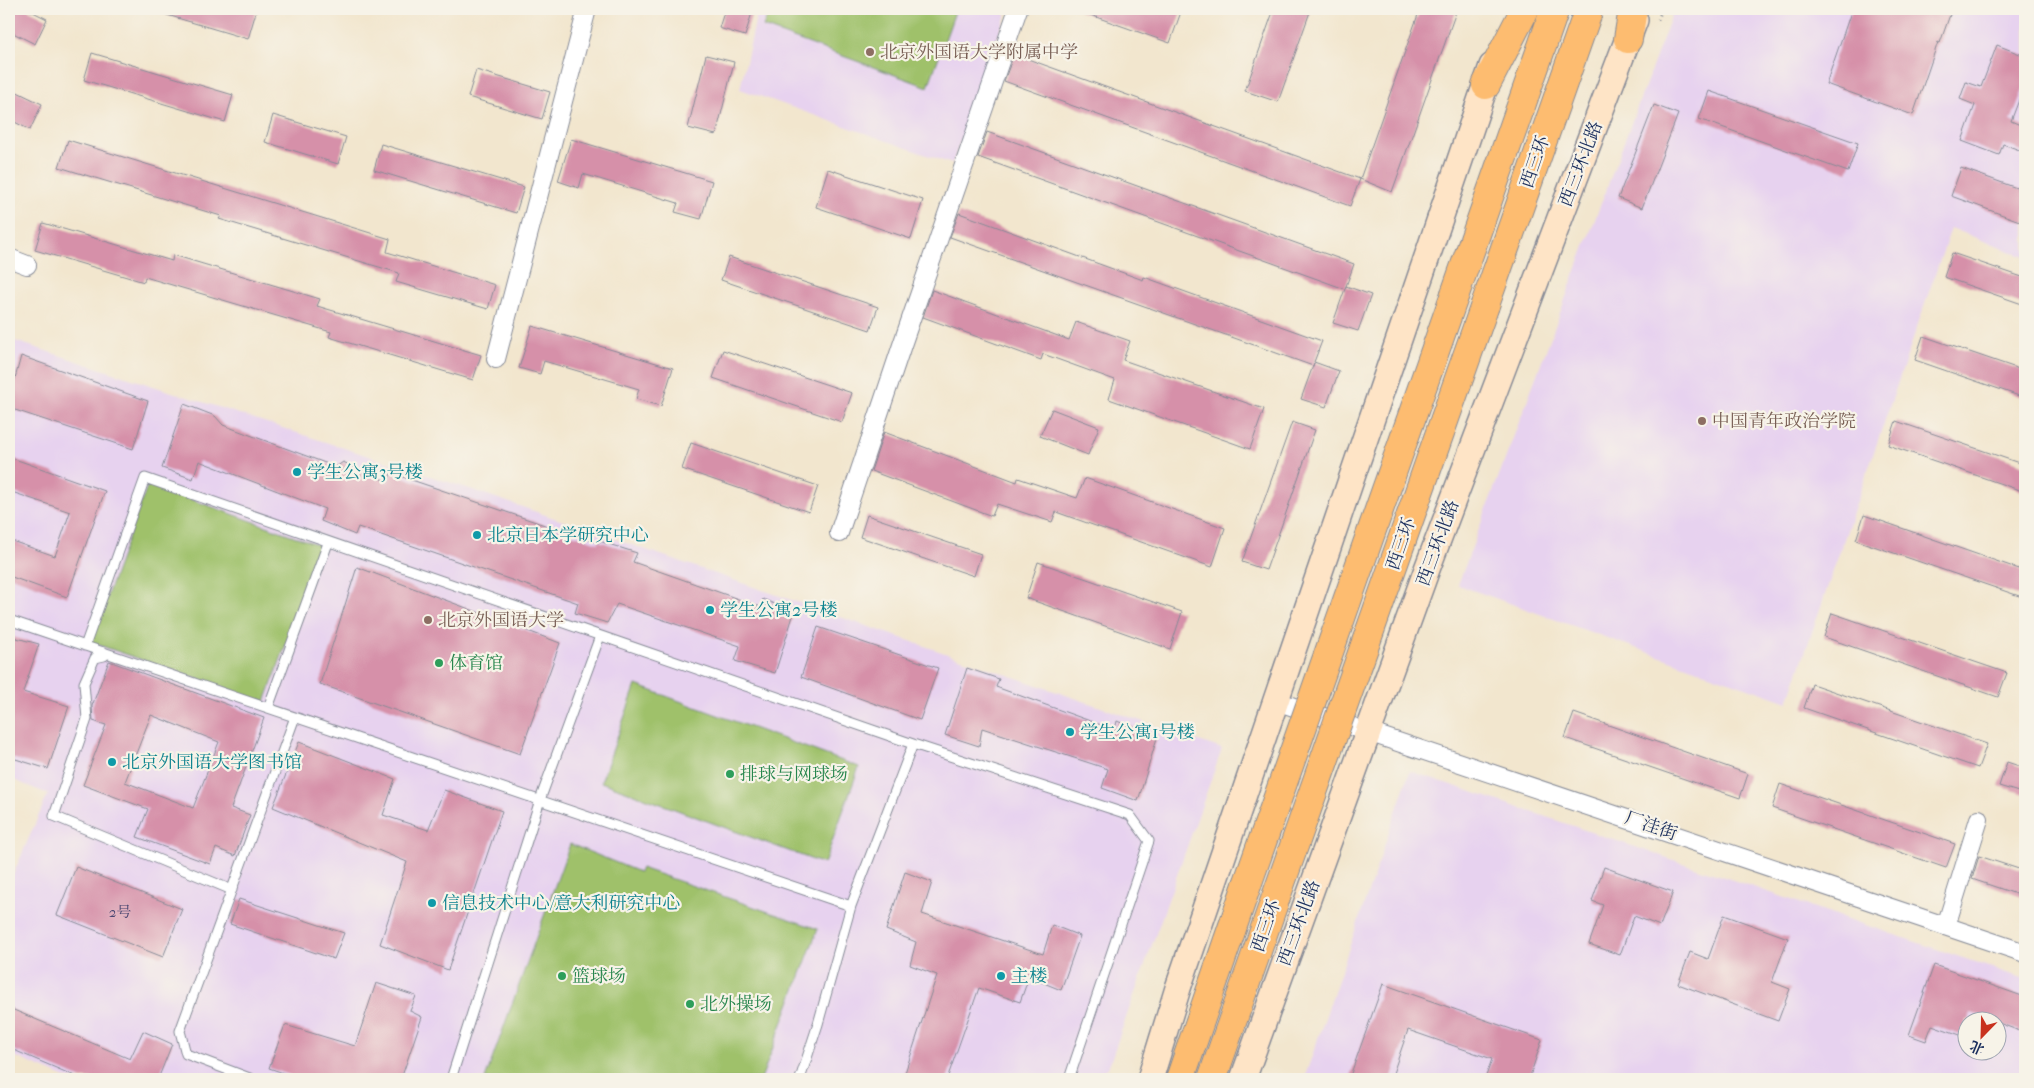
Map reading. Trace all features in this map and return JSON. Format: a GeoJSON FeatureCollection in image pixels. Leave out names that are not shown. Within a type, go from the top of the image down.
{"type":"FeatureCollection","features":[{"type":"Feature","properties":{"kind":"highway"},"geometry":{"type":"LineString","coordinates":[[1486,85],[1525,9]]}},
{"type":"Feature","properties":{"kind":"highway","name":"西三环"},"geometry":{"type":"LineString","coordinates":[[1180,1079],[1555,9]]}},
{"type":"Feature","properties":{"kind":"highway","name":"西三环"},"geometry":{"type":"LineString","coordinates":[[1212,1079],[1589,9]]}},
{"type":"Feature","properties":{"kind":"highway"},"geometry":{"type":"LineString","coordinates":[[1628,39],[1633,9]]}},
{"type":"Feature","properties":{"kind":"street"},"geometry":{"type":"LineString","coordinates":[[496,359],[588,9]]}},
{"type":"Feature","properties":{"kind":"street"},"geometry":{"type":"LineString","coordinates":[[839,533],[1018,9]]}},
{"type":"Feature","properties":{"kind":"street"},"geometry":{"type":"LineString","coordinates":[[1150,1079],[1178,988],[1511,9]]}},
{"type":"Feature","properties":{"kind":"street","name":"西三环北路"},"geometry":{"type":"LineString","coordinates":[[1243,1079],[1431,559],[1628,39],[1649,14]]}},
{"type":"Feature","properties":{"kind":"street"},"geometry":{"type":"LineString","coordinates":[[9,258],[27,265]]}},
{"type":"Feature","properties":{"kind":"street","name":"厂洼街"},"geometry":{"type":"LineString","coordinates":[[1276,701],[2025,953]]}},
{"type":"Feature","properties":{"kind":"street"},"geometry":{"type":"LineString","coordinates":[[1946,926],[1979,819]]}},
{"type":"Feature","properties":{"kind":"lane"},"geometry":{"type":"LineString","coordinates":[[85,646],[145,478],[913,744],[1130,815],[1149,841],[1069,1079]]}},
{"type":"Feature","properties":{"kind":"lane"},"geometry":{"type":"LineString","coordinates":[[268,708],[328,542]]}},
{"type":"Feature","properties":{"kind":"lane"},"geometry":{"type":"LineString","coordinates":[[9,620],[851,906]]}},
{"type":"Feature","properties":{"kind":"lane"},"geometry":{"type":"LineString","coordinates":[[451,1079],[540,800],[600,636]]}},
{"type":"Feature","properties":{"kind":"lane"},"geometry":{"type":"LineString","coordinates":[[104,652],[104,656],[95,658],[84,683],[88,720],[54,816],[232,890]]}},
{"type":"Feature","properties":{"kind":"lane"},"geometry":{"type":"LineString","coordinates":[[252,1079],[186,1054],[180,1031],[295,717]]}},
{"type":"Feature","properties":{"kind":"lane"},"geometry":{"type":"LineString","coordinates":[[800,1079],[818,1024],[851,906],[913,744]]}},
{"type":"Feature","properties":{"kind":"path"},"geometry":{"type":"LineString","coordinates":[[1649,14],[1662,9]]}},
{"type":"Feature","properties":{"kind":"shaded area","name":"北京外国语大学附属中学"},"geometry":{"type":"Polygon","coordinates":[[[758,9],[1008,9],[952,164],[740,89],[758,9]]]}},
{"type":"Feature","properties":{"kind":"shaded area","name":"中国青年政治学院"},"geometry":{"type":"Polygon","coordinates":[[[1674,9],[2025,9],[2025,257],[1951,228],[1788,702],[1458,585],[1674,9]]]}},
{"type":"Feature","properties":{"kind":"shaded area","name":"北京外国语大学"},"geometry":{"type":"Polygon","coordinates":[[[9,339],[473,490],[1222,749],[1108,1068],[1088,1079],[68,1079],[9,1054],[9,884],[48,794],[9,778],[9,339]]]}},
{"type":"Feature","properties":{"kind":"shaded area"},"geometry":{"type":"Polygon","coordinates":[[[1410,771],[2025,979],[2025,1079],[1304,1079],[1410,771]]]}},
{"type":"Feature","properties":{"kind":"green space"},"geometry":{"type":"Polygon","coordinates":[[[770,9],[956,9],[928,87],[763,27],[770,9]]]}},
{"type":"Feature","properties":{"kind":"green space"},"geometry":{"type":"Polygon","coordinates":[[[148,484],[322,546],[265,702],[90,642],[148,484]]]}},
{"type":"Feature","properties":{"kind":"green space","name":"排球与网球场"},"geometry":{"type":"Polygon","coordinates":[[[636,685],[859,767],[824,864],[601,782],[636,685]]]}},
{"type":"Feature","properties":{"kind":"green space","name":"北外操场"},"geometry":{"type":"Polygon","coordinates":[[[570,844],[639,872],[641,868],[818,929],[761,1079],[485,1079],[570,844]]]}},
{"type":"Feature","properties":{"kind":"building"},"geometry":{"type":"Polygon","coordinates":[[[9,9],[27,9],[47,19],[35,44],[9,31],[9,9]]]}},
{"type":"Feature","properties":{"kind":"building"},"geometry":{"type":"Polygon","coordinates":[[[157,9],[244,9],[256,12],[248,39],[157,12],[157,9]]]}},
{"type":"Feature","properties":{"kind":"building"},"geometry":{"type":"Polygon","coordinates":[[[725,9],[753,9],[745,36],[719,28],[725,9]]]}},
{"type":"Feature","properties":{"kind":"building"},"geometry":{"type":"Polygon","coordinates":[[[1080,9],[1182,9],[1170,43],[1079,11],[1080,9]]]}},
{"type":"Feature","properties":{"kind":"building"},"geometry":{"type":"Polygon","coordinates":[[[1274,9],[1311,9],[1278,102],[1245,91],[1274,9]]]}},
{"type":"Feature","properties":{"kind":"building"},"geometry":{"type":"Polygon","coordinates":[[[1420,9],[1457,9],[1392,192],[1360,179],[1420,9]]]}},
{"type":"Feature","properties":{"kind":"building"},"geometry":{"type":"Polygon","coordinates":[[[1852,9],[1952,9],[1940,43],[1938,42],[1913,115],[1826,84],[1852,9]]]}},
{"type":"Feature","properties":{"kind":"building"},"geometry":{"type":"Polygon","coordinates":[[[1997,45],[2025,56],[2025,84],[2011,121],[2025,127],[2025,152],[2003,144],[1999,155],[1962,141],[1975,105],[1960,99],[1966,82],[1981,87],[1997,45]]]}},
{"type":"Feature","properties":{"kind":"building"},"geometry":{"type":"Polygon","coordinates":[[[92,53],[233,95],[225,122],[84,80],[92,53]]]}},
{"type":"Feature","properties":{"kind":"building"},"geometry":{"type":"Polygon","coordinates":[[[1014,54],[1360,179],[1350,206],[1004,81],[1014,54]]]}},
{"type":"Feature","properties":{"kind":"building"},"geometry":{"type":"Polygon","coordinates":[[[706,55],[734,62],[716,135],[688,128],[706,55]]]}},
{"type":"Feature","properties":{"kind":"building"},"geometry":{"type":"Polygon","coordinates":[[[476,70],[550,92],[542,119],[468,97],[476,70]]]}},
{"type":"Feature","properties":{"kind":"building"},"geometry":{"type":"Polygon","coordinates":[[[9,88],[42,104],[30,130],[9,119],[9,88]]]}},
{"type":"Feature","properties":{"kind":"building"},"geometry":{"type":"Polygon","coordinates":[[[1709,91],[1858,143],[1848,172],[1699,119],[1709,91]]]}},
{"type":"Feature","properties":{"kind":"building"},"geometry":{"type":"Polygon","coordinates":[[[1654,105],[1678,114],[1642,208],[1618,198],[1654,105]]]}},
{"type":"Feature","properties":{"kind":"building"},"geometry":{"type":"Polygon","coordinates":[[[273,115],[346,137],[338,164],[265,142],[273,115]]]}},
{"type":"Feature","properties":{"kind":"building"},"geometry":{"type":"Polygon","coordinates":[[[987,132],[1354,264],[1345,289],[978,157],[987,132]]]}},
{"type":"Feature","properties":{"kind":"building"},"geometry":{"type":"Polygon","coordinates":[[[571,139],[712,181],[701,219],[675,212],[678,203],[583,174],[579,188],[558,181],[571,139]]]}},
{"type":"Feature","properties":{"kind":"building"},"geometry":{"type":"Polygon","coordinates":[[[68,140],[390,239],[387,252],[495,285],[488,309],[396,282],[399,273],[219,219],[221,216],[59,167],[68,140]]]}},
{"type":"Feature","properties":{"kind":"building"},"geometry":{"type":"Polygon","coordinates":[[[381,144],[524,187],[516,213],[374,170],[381,144]]]}},
{"type":"Feature","properties":{"kind":"building"},"geometry":{"type":"Polygon","coordinates":[[[1961,168],[2025,191],[2025,223],[1951,196],[1961,168]]]}},
{"type":"Feature","properties":{"kind":"building"},"geometry":{"type":"Polygon","coordinates":[[[828,169],[923,200],[911,239],[816,207],[828,169]]]}},
{"type":"Feature","properties":{"kind":"building"},"geometry":{"type":"Polygon","coordinates":[[[959,213],[1143,280],[1144,277],[1322,341],[1314,362],[1339,371],[1326,407],[1301,399],[1313,366],[950,237],[959,213]]]}},
{"type":"Feature","properties":{"kind":"building"},"geometry":{"type":"Polygon","coordinates":[[[43,223],[172,261],[173,255],[320,299],[317,306],[481,355],[473,380],[329,337],[331,332],[145,277],[144,282],[35,250],[43,223]]]}},
{"type":"Feature","properties":{"kind":"building"},"geometry":{"type":"Polygon","coordinates":[[[1952,253],[2025,278],[2025,305],[1944,277],[1952,253]]]}},
{"type":"Feature","properties":{"kind":"building"},"geometry":{"type":"Polygon","coordinates":[[[729,257],[878,307],[870,330],[721,280],[729,257]]]}},
{"type":"Feature","properties":{"kind":"building"},"geometry":{"type":"Polygon","coordinates":[[[1346,286],[1371,295],[1358,331],[1333,323],[1346,286]]]}},
{"type":"Feature","properties":{"kind":"building"},"geometry":{"type":"Polygon","coordinates":[[[932,290],[1069,340],[1076,322],[1130,341],[1123,360],[1264,409],[1250,449],[1109,399],[1115,380],[1043,354],[1041,360],[923,317],[932,290]]]}},
{"type":"Feature","properties":{"kind":"building"},"geometry":{"type":"Polygon","coordinates":[[[532,326],[673,368],[661,406],[636,399],[639,389],[544,361],[540,374],[519,368],[532,326]]]}},
{"type":"Feature","properties":{"kind":"building"},"geometry":{"type":"Polygon","coordinates":[[[1923,336],[2025,371],[2025,398],[1915,360],[1923,336]]]}},
{"type":"Feature","properties":{"kind":"building"},"geometry":{"type":"Polygon","coordinates":[[[723,350],[852,393],[842,422],[713,378],[723,350]]]}},
{"type":"Feature","properties":{"kind":"building"},"geometry":{"type":"Polygon","coordinates":[[[21,356],[148,401],[133,449],[9,408],[9,401],[21,356]]]}},
{"type":"Feature","properties":{"kind":"building"},"geometry":{"type":"Polygon","coordinates":[[[184,404],[215,416],[223,425],[336,467],[343,462],[388,482],[391,473],[598,543],[599,541],[637,553],[633,562],[761,607],[763,599],[794,613],[775,673],[735,661],[740,646],[617,604],[607,623],[575,613],[578,603],[358,527],[355,535],[321,521],[325,509],[199,461],[193,479],[162,468],[184,404]]]}},
{"type":"Feature","properties":{"kind":"building"},"geometry":{"type":"Polygon","coordinates":[[[1052,409],[1099,427],[1088,455],[1040,436],[1052,409]]]}},
{"type":"Feature","properties":{"kind":"building"},"geometry":{"type":"Polygon","coordinates":[[[1896,421],[2025,465],[2025,492],[1888,445],[1896,421]]]}},
{"type":"Feature","properties":{"kind":"building"},"geometry":{"type":"Polygon","coordinates":[[[1292,422],[1315,430],[1266,570],[1242,562],[1292,422]]]}},
{"type":"Feature","properties":{"kind":"building"},"geometry":{"type":"Polygon","coordinates":[[[884,432],[1017,482],[1018,478],[1077,498],[1085,478],[1225,528],[1212,567],[1056,512],[1052,522],[997,504],[992,516],[871,471],[884,432]]]}},
{"type":"Feature","properties":{"kind":"building"},"geometry":{"type":"Polygon","coordinates":[[[691,443],[818,486],[809,512],[682,469],[691,443]]]}},
{"type":"Feature","properties":{"kind":"building"},"geometry":{"type":"Polygon","coordinates":[[[9,457],[105,491],[67,597],[9,576],[9,540],[55,556],[70,512],[9,491],[9,457]]]}},
{"type":"Feature","properties":{"kind":"building"},"geometry":{"type":"Polygon","coordinates":[[[867,515],[981,554],[974,576],[860,537],[867,515]]]}},
{"type":"Feature","properties":{"kind":"building"},"geometry":{"type":"Polygon","coordinates":[[[1864,515],[2025,571],[2025,598],[1856,540],[1864,515]]]}},
{"type":"Feature","properties":{"kind":"building"},"geometry":{"type":"Polygon","coordinates":[[[1038,562],[1182,612],[1170,649],[1026,598],[1038,562]]]}},
{"type":"Feature","properties":{"kind":"building","name":"体育馆"},"geometry":{"type":"Polygon","coordinates":[[[357,567],[560,643],[520,754],[320,684],[357,567]]]}},
{"type":"Feature","properties":{"kind":"building"},"geometry":{"type":"Polygon","coordinates":[[[1832,613],[2007,673],[1998,697],[1824,637],[1832,613]]]}},
{"type":"Feature","properties":{"kind":"building"},"geometry":{"type":"Polygon","coordinates":[[[818,627],[938,668],[920,720],[801,677],[818,627]]]}},
{"type":"Feature","properties":{"kind":"building"},"geometry":{"type":"Polygon","coordinates":[[[9,636],[39,644],[23,692],[69,706],[48,769],[9,757],[9,636]]]}},
{"type":"Feature","properties":{"kind":"building","name":"北京外国语大学图书馆"},"geometry":{"type":"Polygon","coordinates":[[[109,661],[264,718],[231,808],[250,815],[235,856],[216,848],[210,864],[137,837],[148,809],[83,785],[106,725],[93,721],[92,706],[109,661]],[[151,715],[125,782],[193,808],[219,742],[151,715]]]}},
{"type":"Feature","properties":{"kind":"building","name":"学生公寓1号楼"},"geometry":{"type":"Polygon","coordinates":[[[967,668],[999,679],[996,687],[1115,730],[1117,721],[1157,738],[1138,801],[1102,788],[1108,769],[982,728],[979,746],[945,735],[967,668]]]}},
{"type":"Feature","properties":{"kind":"building"},"geometry":{"type":"Polygon","coordinates":[[[1812,684],[1987,744],[1978,768],[1804,708],[1812,684]]]}},
{"type":"Feature","properties":{"kind":"building"},"geometry":{"type":"Polygon","coordinates":[[[1574,713],[1748,774],[1740,798],[1565,738],[1574,713]]]}},
{"type":"Feature","properties":{"kind":"building","name":"信息技术中心/意大利研究中心"},"geometry":{"type":"Polygon","coordinates":[[[299,742],[395,779],[383,815],[428,830],[444,790],[502,811],[448,970],[380,944],[407,862],[273,807],[299,742]]]}},
{"type":"Feature","properties":{"kind":"building"},"geometry":{"type":"Polygon","coordinates":[[[2007,762],[2025,768],[2025,794],[1999,786],[2007,762]]]}},
{"type":"Feature","properties":{"kind":"building"},"geometry":{"type":"Polygon","coordinates":[[[1780,784],[1955,844],[1946,868],[1772,808],[1780,784]]]}},
{"type":"Feature","properties":{"kind":"building"},"geometry":{"type":"Polygon","coordinates":[[[1979,856],[2025,871],[2025,897],[1972,879],[1979,856]]]}},
{"type":"Feature","properties":{"kind":"building"},"geometry":{"type":"Polygon","coordinates":[[[76,867],[182,909],[163,957],[57,915],[76,867]]]}},
{"type":"Feature","properties":{"kind":"building"},"geometry":{"type":"Polygon","coordinates":[[[1604,867],[1673,892],[1660,926],[1634,916],[1620,955],[1589,944],[1603,905],[1592,901],[1604,867]]]}},
{"type":"Feature","properties":{"kind":"building","name":"主楼"},"geometry":{"type":"Polygon","coordinates":[[[905,872],[932,882],[922,914],[1043,954],[1052,925],[1080,936],[1061,990],[1029,977],[1020,1002],[979,988],[947,1079],[903,1079],[937,975],[910,965],[916,942],[886,930],[905,872]]]}},
{"type":"Feature","properties":{"kind":"building"},"geometry":{"type":"Polygon","coordinates":[[[239,899],[344,933],[334,959],[230,924],[239,899]]]}},
{"type":"Feature","properties":{"kind":"building"},"geometry":{"type":"Polygon","coordinates":[[[1724,915],[1788,938],[1772,982],[1790,989],[1778,1021],[1678,984],[1690,952],[1708,959],[1724,915]]]}},
{"type":"Feature","properties":{"kind":"building"},"geometry":{"type":"Polygon","coordinates":[[[1934,965],[2025,997],[2025,1033],[2006,1026],[2006,1010],[1956,1010],[1956,1034],[1932,1025],[1926,1041],[1909,1035],[1934,965]]]}},
{"type":"Feature","properties":{"kind":"building"},"geometry":{"type":"Polygon","coordinates":[[[376,983],[416,996],[410,1011],[422,1017],[401,1079],[301,1079],[269,1068],[285,1025],[355,1046],[376,983]]]}},
{"type":"Feature","properties":{"kind":"building"},"geometry":{"type":"Polygon","coordinates":[[[1383,984],[1542,1040],[1529,1079],[1485,1079],[1492,1059],[1408,1030],[1391,1079],[1349,1079],[1383,984]]]}},
{"type":"Feature","properties":{"kind":"building"},"geometry":{"type":"Polygon","coordinates":[[[9,1008],[130,1059],[143,1031],[172,1044],[158,1079],[82,1079],[9,1048],[9,1008]]]}},
{"type":"Feature","properties":{"kind":"place","name":"北京外国语大学附属中学"},"geometry":{"type":"Point","coordinates":[870,52]}},
{"type":"Feature","properties":{"kind":"place","name":"中国青年政治学院"},"geometry":{"type":"Point","coordinates":[1702,421]}},
{"type":"Feature","properties":{"kind":"place","name":"学生公寓3号楼"},"geometry":{"type":"Point","coordinates":[297,472]}},
{"type":"Feature","properties":{"kind":"place","name":"北京日本学研究中心"},"geometry":{"type":"Point","coordinates":[477,535]}},
{"type":"Feature","properties":{"kind":"place","name":"学生公寓2号楼"},"geometry":{"type":"Point","coordinates":[710,610]}},
{"type":"Feature","properties":{"kind":"place","name":"北京外国语大学"},"geometry":{"type":"Point","coordinates":[428,620]}},
{"type":"Feature","properties":{"kind":"place","name":"体育馆"},"geometry":{"type":"Point","coordinates":[439,663]}},
{"type":"Feature","properties":{"kind":"place","name":"学生公寓1号楼"},"geometry":{"type":"Point","coordinates":[1070,732]}},
{"type":"Feature","properties":{"kind":"place","name":"北京外国语大学图书馆"},"geometry":{"type":"Point","coordinates":[112,762]}},
{"type":"Feature","properties":{"kind":"place","name":"排球与网球场"},"geometry":{"type":"Point","coordinates":[730,774]}},
{"type":"Feature","properties":{"kind":"place","name":"信息技术中心/意大利研究中心"},"geometry":{"type":"Point","coordinates":[432,903]}},
{"type":"Feature","properties":{"kind":"place","name":"篮球场"},"geometry":{"type":"Point","coordinates":[562,976]}},
{"type":"Feature","properties":{"kind":"place","name":"主楼"},"geometry":{"type":"Point","coordinates":[1001,976]}},
{"type":"Feature","properties":{"kind":"place","name":"北外操场"},"geometry":{"type":"Point","coordinates":[690,1004]}}]}
